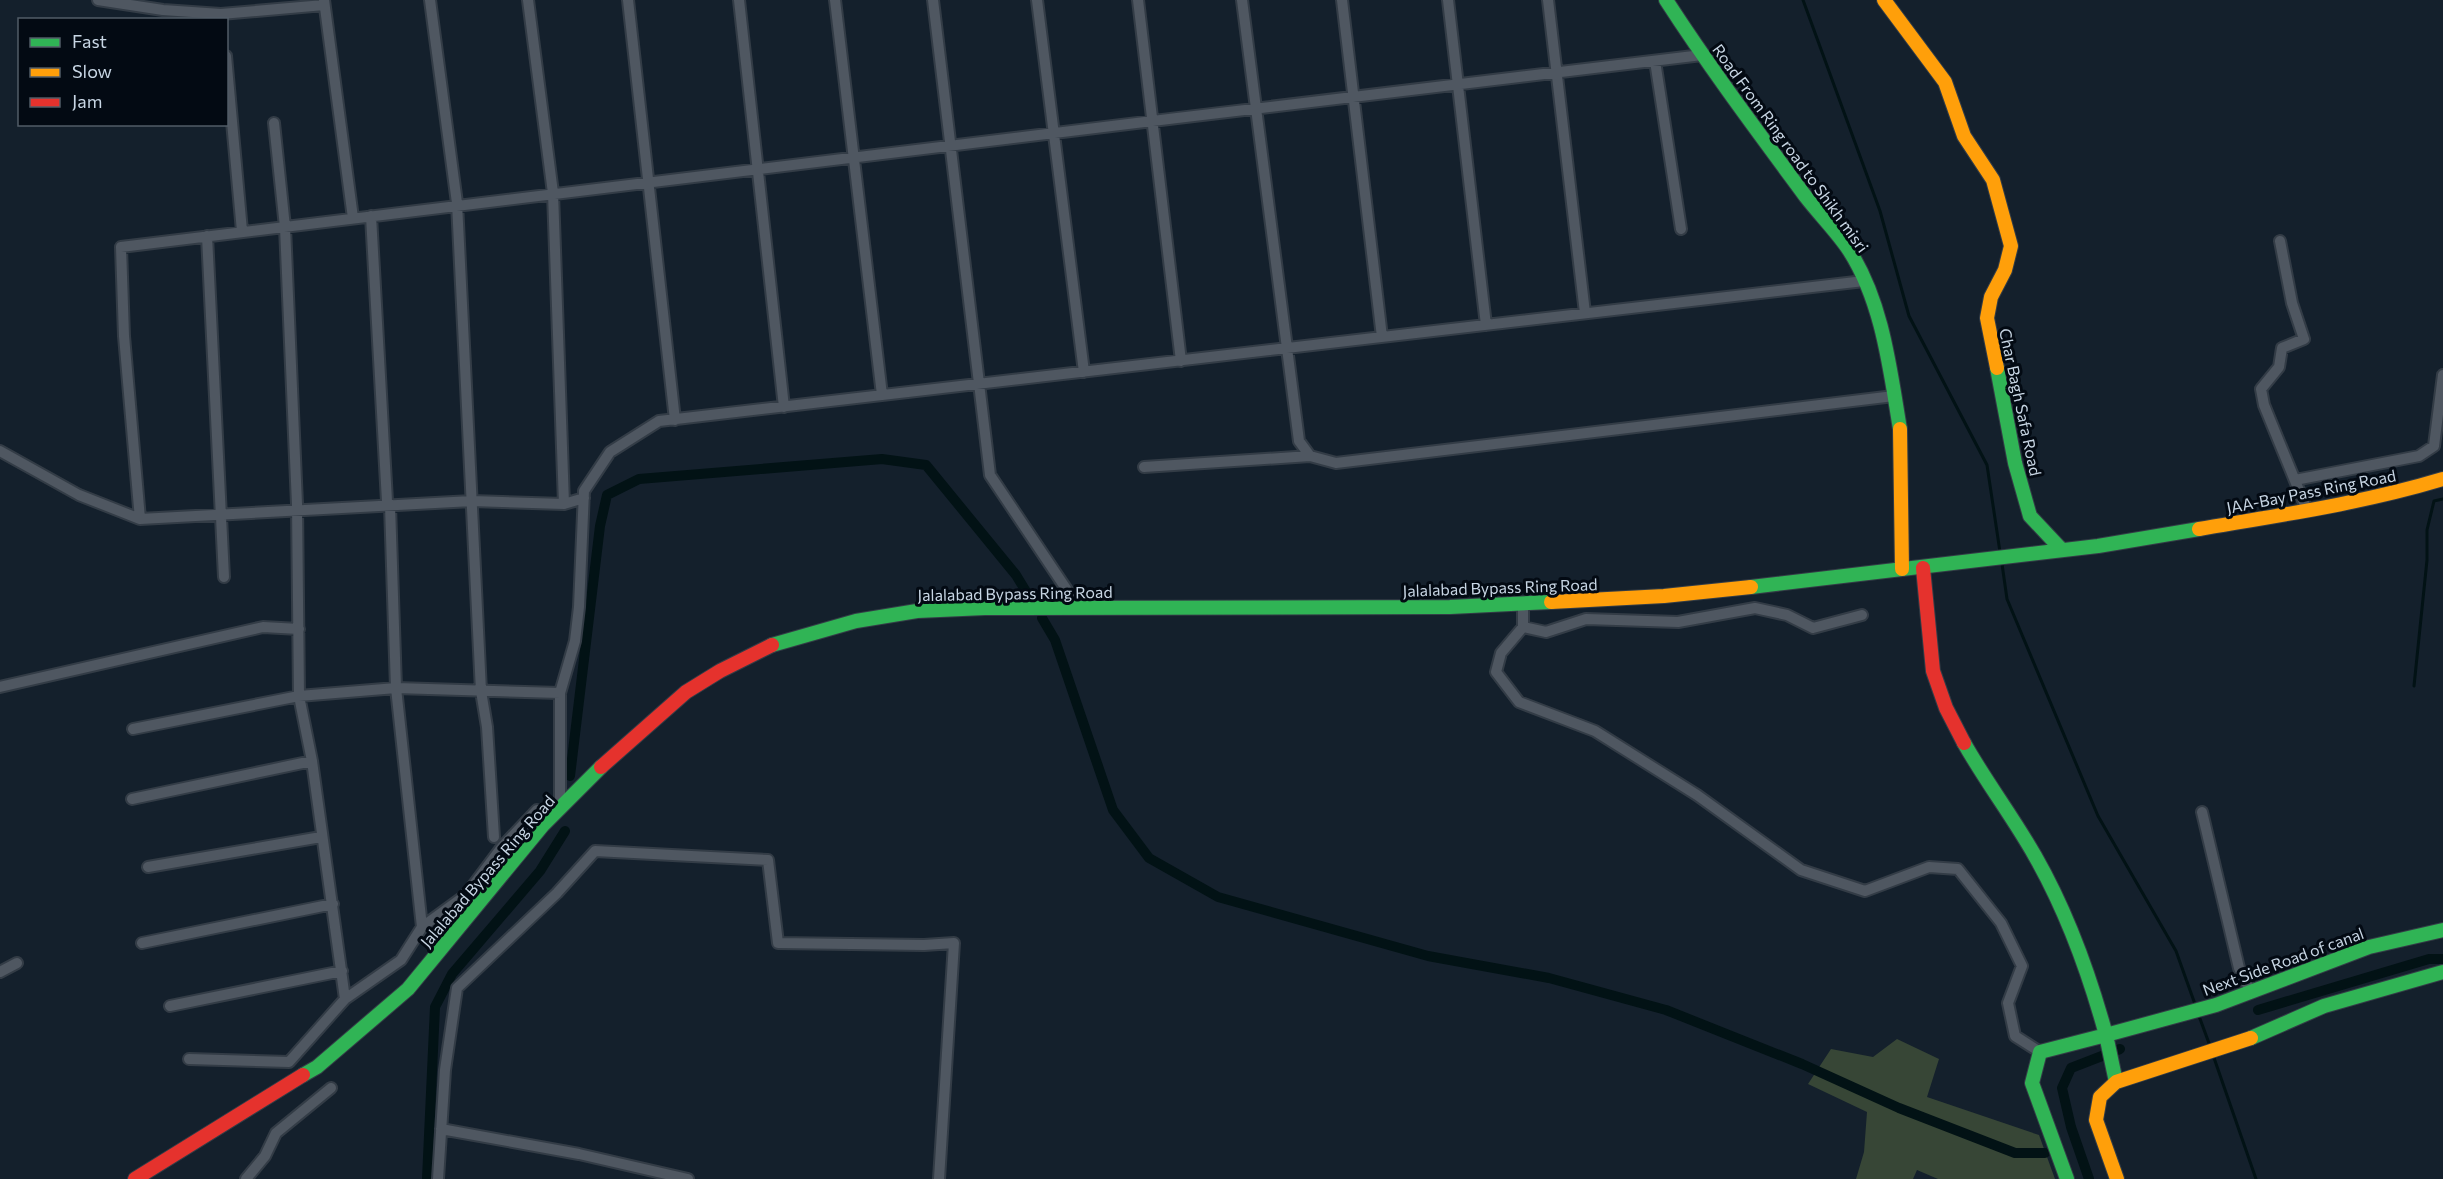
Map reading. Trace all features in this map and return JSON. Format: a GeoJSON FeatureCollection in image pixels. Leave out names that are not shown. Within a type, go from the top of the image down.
{"type":"FeatureCollection","features":[{"type":"Feature","properties":{"kind":"main road","name":"Road From Ring road to Shikh misri"},"geometry":{"type":"LineString","coordinates":[[1666,0],[1702,55],[1823,220],[1848,250],[1864,281],[1885,341],[1901,436],[1902,570]]}},
{"type":"Feature","properties":{"kind":"main road","name":"Char Bagh Safa Road"},"geometry":{"type":"LineString","coordinates":[[1884,0],[1945,82],[1964,136],[1993,180],[2011,246],[2006,270],[1991,297],[1987,318],[2015,463],[2030,516],[2061,549]]}},
{"type":"Feature","properties":{"kind":"main road","name":"JAA-Bay Pass Ring Road"},"geometry":{"type":"LineString","coordinates":[[2061,549],[2307,510],[2413,488],[2443,479]]}},
{"type":"Feature","properties":{"kind":"main road","name":"Jalalabad Bypass Ring Road"},"geometry":{"type":"LineString","coordinates":[[135,1179],[317,1067],[408,989],[543,825],[621,747],[686,692],[720,671],[773,645],[856,621],[917,611],[1079,608],[1450,608],[1523,605],[1664,596],[1923,568],[2061,549]]}},
{"type":"Feature","properties":{"kind":"main road"},"geometry":{"type":"LineString","coordinates":[[1923,568],[1929,597],[1928,621],[1937,684],[1973,762],[2035,857],[2078,942],[2108,1038],[2115,1077],[2100,1097],[2096,1120],[2117,1179]]}},
{"type":"Feature","properties":{"kind":"main road","name":"Next Side Road of canal"},"geometry":{"type":"LineString","coordinates":[[2040,1052],[2108,1038],[2251,992],[2331,958],[2405,935],[2443,930]]}},
{"type":"Feature","properties":{"kind":"main road"},"geometry":{"type":"LineString","coordinates":[[2115,1077],[2146,1074],[2246,1037],[2271,1031],[2324,1005],[2443,972]]}},
{"type":"Feature","properties":{"kind":"main road"},"geometry":{"type":"LineString","coordinates":[[2040,1052],[2032,1083],[2067,1179]]}},
{"type":"Feature","properties":{"kind":"street"},"geometry":{"type":"LineString","coordinates":[[98,0],[163,10],[221,14],[324,3],[353,218]]}},
{"type":"Feature","properties":{"kind":"street"},"geometry":{"type":"LineString","coordinates":[[430,0],[457,203],[481,691],[487,727],[494,837]]}},
{"type":"Feature","properties":{"kind":"street"},"geometry":{"type":"LineString","coordinates":[[528,0],[553,193],[564,504]]}},
{"type":"Feature","properties":{"kind":"street"},"geometry":{"type":"LineString","coordinates":[[628,0],[675,420]]}},
{"type":"Feature","properties":{"kind":"street"},"geometry":{"type":"LineString","coordinates":[[739,0],[784,407]]}},
{"type":"Feature","properties":{"kind":"street"},"geometry":{"type":"LineString","coordinates":[[835,0],[882,395]]}},
{"type":"Feature","properties":{"kind":"street"},"geometry":{"type":"LineString","coordinates":[[933,0],[990,475],[1079,608]]}},
{"type":"Feature","properties":{"kind":"street"},"geometry":{"type":"LineString","coordinates":[[1036,0],[1084,372]]}},
{"type":"Feature","properties":{"kind":"street"},"geometry":{"type":"LineString","coordinates":[[1138,0],[1181,360]]}},
{"type":"Feature","properties":{"kind":"street"},"geometry":{"type":"LineString","coordinates":[[1242,0],[1299,441],[1310,456]]}},
{"type":"Feature","properties":{"kind":"street"},"geometry":{"type":"LineString","coordinates":[[1342,0],[1382,337]]}},
{"type":"Feature","properties":{"kind":"street"},"geometry":{"type":"LineString","coordinates":[[1448,0],[1486,325]]}},
{"type":"Feature","properties":{"kind":"street"},"geometry":{"type":"LineString","coordinates":[[1548,0],[1585,313]]}},
{"type":"Feature","properties":{"kind":"street"},"geometry":{"type":"LineString","coordinates":[[140,519],[124,336],[121,247],[457,203],[649,183],[1152,120],[1702,55]]}},
{"type":"Feature","properties":{"kind":"street"},"geometry":{"type":"LineString","coordinates":[[1655,61],[1681,229]]}},
{"type":"Feature","properties":{"kind":"street"},"geometry":{"type":"LineString","coordinates":[[228,78],[242,231]]}},
{"type":"Feature","properties":{"kind":"street"},"geometry":{"type":"LineString","coordinates":[[274,123],[285,227],[297,509],[299,696],[312,761],[345,999]]}},
{"type":"Feature","properties":{"kind":"street"},"geometry":{"type":"LineString","coordinates":[[371,216],[387,501],[390,505],[396,688],[422,927]]}},
{"type":"Feature","properties":{"kind":"street"},"geometry":{"type":"LineString","coordinates":[[207,236],[224,577]]}},
{"type":"Feature","properties":{"kind":"street"},"geometry":{"type":"LineString","coordinates":[[2280,241],[2292,303],[2304,339],[2282,348],[2279,367],[2261,389],[2264,405],[2307,510]]}},
{"type":"Feature","properties":{"kind":"street"},"geometry":{"type":"LineString","coordinates":[[560,810],[560,693],[575,641],[579,607],[584,491],[610,452],[659,422],[1864,281]]}},
{"type":"Feature","properties":{"kind":"street"},"geometry":{"type":"LineString","coordinates":[[2295,480],[2419,456],[2434,446],[2443,375]]}},
{"type":"Feature","properties":{"kind":"street"},"geometry":{"type":"LineString","coordinates":[[1144,467],[1310,456],[1336,463],[1894,396]]}},
{"type":"Feature","properties":{"kind":"street"},"geometry":{"type":"LineString","coordinates":[[0,451],[79,495],[140,519],[472,501],[564,504],[584,498]]}},
{"type":"Feature","properties":{"kind":"street"},"geometry":{"type":"LineString","coordinates":[[1523,605],[1523,627],[1501,653],[1496,672],[1519,702],[1594,731],[1697,795],[1801,870],[1865,891],[1929,867],[1958,869],[2001,923],[2022,966],[2008,1003],[2015,1036],[2040,1052]]}},
{"type":"Feature","properties":{"kind":"street"},"geometry":{"type":"LineString","coordinates":[[1523,627],[1546,632],[1586,619],[1678,622],[1755,608],[1787,615],[1813,628],[1862,615]]}},
{"type":"Feature","properties":{"kind":"street"},"geometry":{"type":"LineString","coordinates":[[0,687],[263,627],[299,629]]}},
{"type":"Feature","properties":{"kind":"street"},"geometry":{"type":"LineString","coordinates":[[133,729],[299,696],[396,688],[560,693]]}},
{"type":"Feature","properties":{"kind":"street"},"geometry":{"type":"LineString","coordinates":[[132,800],[312,761]]}},
{"type":"Feature","properties":{"kind":"street"},"geometry":{"type":"LineString","coordinates":[[189,1059],[289,1062],[345,999],[401,960],[422,927],[466,895],[502,847],[537,810],[543,825]]}},
{"type":"Feature","properties":{"kind":"street"},"geometry":{"type":"LineString","coordinates":[[2202,812],[2239,968],[2251,992]]}},
{"type":"Feature","properties":{"kind":"street"},"geometry":{"type":"LineString","coordinates":[[148,867],[321,837]]}},
{"type":"Feature","properties":{"kind":"street"},"geometry":{"type":"LineString","coordinates":[[438,1179],[445,1070],[457,988],[557,893],[594,851],[768,860],[778,944],[924,945],[954,943],[939,1179]]}},
{"type":"Feature","properties":{"kind":"street"},"geometry":{"type":"LineString","coordinates":[[142,943],[333,904]]}},
{"type":"Feature","properties":{"kind":"street"},"geometry":{"type":"LineString","coordinates":[[0,972],[17,963]]}},
{"type":"Feature","properties":{"kind":"street"},"geometry":{"type":"LineString","coordinates":[[170,1006],[342,971]]}},
{"type":"Feature","properties":{"kind":"street"},"geometry":{"type":"LineString","coordinates":[[246,1179],[265,1156],[276,1133],[331,1088]]}},
{"type":"Feature","properties":{"kind":"street"},"geometry":{"type":"LineString","coordinates":[[441,1129],[579,1154],[688,1179]]}},
{"type":"Feature","properties":{"kind":"green space"},"geometry":{"type":"Polygon","coordinates":[[[1897,1039],[1939,1059],[1927,1097],[2039,1135],[2055,1179],[1938,1179],[1917,1170],[1913,1179],[1856,1179],[1864,1152],[1867,1112],[1808,1084],[1831,1049],[1873,1057],[1897,1039]]]}},
{"type":"Feature","properties":{"kind":"waterway"},"geometry":{"type":"LineString","coordinates":[[1803,0],[1880,211],[1909,316],[1987,465],[2000,552]]}},
{"type":"Feature","properties":{"kind":"waterway"},"geometry":{"type":"LineString","coordinates":[[570,776],[600,526],[607,495],[639,479],[882,459],[926,465],[1016,575],[1030,598]]}},
{"type":"Feature","properties":{"kind":"waterway"},"geometry":{"type":"LineString","coordinates":[[2414,686],[2427,560],[2427,530],[2434,501],[2443,499]]}},
{"type":"Feature","properties":{"kind":"waterway"},"geometry":{"type":"LineString","coordinates":[[2002,564],[2007,599],[2098,816],[2176,951],[2196,1007]]}},
{"type":"Feature","properties":{"kind":"waterway"},"geometry":{"type":"LineString","coordinates":[[1042,618],[1055,640],[1113,810],[1149,858],[1218,897],[1428,956],[1549,978],[1666,1010],[1802,1064],[1899,1108],[2015,1153],[2045,1153]]}},
{"type":"Feature","properties":{"kind":"waterway"},"geometry":{"type":"LineString","coordinates":[[427,1179],[435,1007],[452,974],[540,871],[565,831]]}},
{"type":"Feature","properties":{"kind":"waterway"},"geometry":{"type":"LineString","coordinates":[[2258,1010],[2429,959],[2443,959]]}},
{"type":"Feature","properties":{"kind":"waterway"},"geometry":{"type":"LineString","coordinates":[[2199,1016],[2210,1046]]}},
{"type":"Feature","properties":{"kind":"waterway"},"geometry":{"type":"LineString","coordinates":[[2089,1179],[2071,1127],[2062,1088],[2071,1068],[2120,1049]]}},
{"type":"Feature","properties":{"kind":"waterway"},"geometry":{"type":"LineString","coordinates":[[2213,1055],[2256,1179]]}},
{"type":"Feature","properties":{"kind":"traffic: fast"},"geometry":{"type":"LineString","coordinates":[[1666,0],[1752,124],[1806,197],[1844,243],[1861,270],[1884,337],[1900,429]]}},
{"type":"Feature","properties":{"kind":"traffic: fast"},"geometry":{"type":"LineString","coordinates":[[1997,368],[2015,463],[2030,516],[2061,549]]}},
{"type":"Feature","properties":{"kind":"traffic: fast"},"geometry":{"type":"LineString","coordinates":[[1751,587],[2098,546],[2199,529]]}},
{"type":"Feature","properties":{"kind":"traffic: fast"},"geometry":{"type":"LineString","coordinates":[[772,645],[856,621],[917,611],[985,608],[1450,607],[1551,602]]}},
{"type":"Feature","properties":{"kind":"traffic: fast"},"geometry":{"type":"LineString","coordinates":[[1964,743],[2047,877],[2085,966],[2106,1035],[2040,1052],[2032,1083],[2067,1179]]}},
{"type":"Feature","properties":{"kind":"traffic: fast"},"geometry":{"type":"LineString","coordinates":[[303,1075],[317,1067],[408,989],[543,825],[601,767]]}},
{"type":"Feature","properties":{"kind":"traffic: fast"},"geometry":{"type":"LineString","coordinates":[[2116,1082],[2106,1035],[2216,1005],[2369,947],[2443,930]]}},
{"type":"Feature","properties":{"kind":"traffic: fast"},"geometry":{"type":"LineString","coordinates":[[2251,1038],[2324,1006],[2443,972]]}},
{"type":"Feature","properties":{"kind":"traffic: slow"},"geometry":{"type":"LineString","coordinates":[[1884,0],[1945,82],[1964,136],[1993,180],[2011,246],[2005,270],[1991,297],[1987,318],[1997,368]]}},
{"type":"Feature","properties":{"kind":"traffic: slow"},"geometry":{"type":"LineString","coordinates":[[1900,429],[1902,569]]}},
{"type":"Feature","properties":{"kind":"traffic: slow"},"geometry":{"type":"LineString","coordinates":[[2199,529],[2353,502],[2443,479]]}},
{"type":"Feature","properties":{"kind":"traffic: slow"},"geometry":{"type":"LineString","coordinates":[[1551,602],[1664,596],[1751,587]]}},
{"type":"Feature","properties":{"kind":"traffic: slow"},"geometry":{"type":"LineString","coordinates":[[2117,1179],[2096,1120],[2100,1097],[2116,1082],[2251,1038]]}},
{"type":"Feature","properties":{"kind":"traffic: jam"},"geometry":{"type":"LineString","coordinates":[[1923,568],[1933,671],[1946,708],[1964,743]]}},
{"type":"Feature","properties":{"kind":"traffic: jam"},"geometry":{"type":"LineString","coordinates":[[601,767],[686,692],[720,671],[772,645]]}},
{"type":"Feature","properties":{"kind":"traffic: jam"},"geometry":{"type":"LineString","coordinates":[[135,1179],[303,1075]]}}]}
